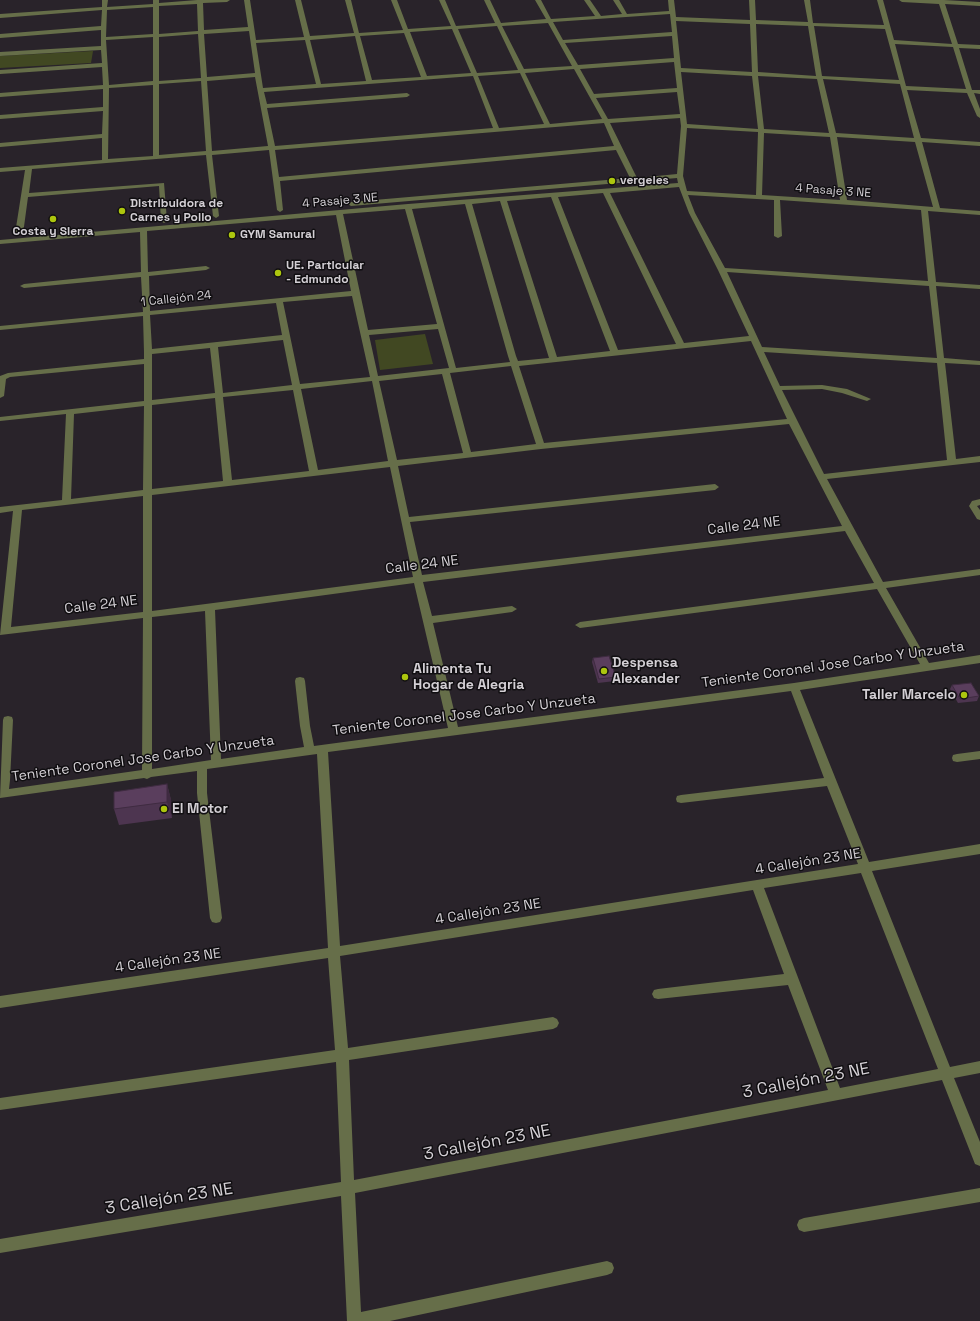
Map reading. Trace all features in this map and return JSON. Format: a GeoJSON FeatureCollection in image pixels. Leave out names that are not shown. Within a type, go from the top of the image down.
{"type":"FeatureCollection","features":[{"type":"Feature","properties":{"kind":"street"},"geometry":{"type":"LineString","coordinates":[[105,0],[103,28],[106,86],[104,136],[105,162]]}},
{"type":"Feature","properties":{"kind":"street"},"geometry":{"type":"LineString","coordinates":[[0,16],[105,9],[156,3],[227,0]]}},
{"type":"Feature","properties":{"kind":"street"},"geometry":{"type":"LineString","coordinates":[[247,0],[250,29],[272,148],[280,210]]}},
{"type":"Feature","properties":{"kind":"street"},"geometry":{"type":"LineString","coordinates":[[298,0],[309,38],[319,86]]}},
{"type":"Feature","properties":{"kind":"street"},"geometry":{"type":"LineString","coordinates":[[348,0],[370,83]]}},
{"type":"Feature","properties":{"kind":"street"},"geometry":{"type":"LineString","coordinates":[[394,0],[425,78]]}},
{"type":"Feature","properties":{"kind":"street"},"geometry":{"type":"LineString","coordinates":[[442,0],[497,130]]}},
{"type":"Feature","properties":{"kind":"street"},"geometry":{"type":"LineString","coordinates":[[487,0],[548,125]]}},
{"type":"Feature","properties":{"kind":"street"},"geometry":{"type":"LineString","coordinates":[[538,0],[548,21],[606,121],[634,180]]}},
{"type":"Feature","properties":{"kind":"street"},"geometry":{"type":"LineString","coordinates":[[588,0],[599,17]]}},
{"type":"Feature","properties":{"kind":"street"},"geometry":{"type":"LineString","coordinates":[[616,0],[626,16]]}},
{"type":"Feature","properties":{"kind":"street"},"geometry":{"type":"LineString","coordinates":[[671,0],[684,126],[682,184],[692,213],[722,270],[792,421],[823,477],[848,528],[926,667]]}},
{"type":"Feature","properties":{"kind":"street"},"geometry":{"type":"LineString","coordinates":[[752,0],[755,73],[761,132],[759,197]]}},
{"type":"Feature","properties":{"kind":"street"},"geometry":{"type":"LineString","coordinates":[[807,0],[820,78],[833,135],[844,202]]}},
{"type":"Feature","properties":{"kind":"street"},"geometry":{"type":"LineString","coordinates":[[880,0],[886,27],[904,85],[937,210]]}},
{"type":"Feature","properties":{"kind":"street"},"geometry":{"type":"LineString","coordinates":[[902,0],[980,4]]}},
{"type":"Feature","properties":{"kind":"street"},"geometry":{"type":"LineString","coordinates":[[200,1],[209,153],[216,216]]}},
{"type":"Feature","properties":{"kind":"street"},"geometry":{"type":"LineString","coordinates":[[942,1],[970,92],[980,116]]}},
{"type":"Feature","properties":{"kind":"street"},"geometry":{"type":"LineString","coordinates":[[156,3],[156,157]]}},
{"type":"Feature","properties":{"kind":"street"},"geometry":{"type":"LineString","coordinates":[[253,42],[673,12]]}},
{"type":"Feature","properties":{"kind":"street"},"geometry":{"type":"LineString","coordinates":[[673,19],[886,27]]}},
{"type":"Feature","properties":{"kind":"street"},"geometry":{"type":"LineString","coordinates":[[0,36],[103,28]]}},
{"type":"Feature","properties":{"kind":"street"},"geometry":{"type":"LineString","coordinates":[[103,39],[250,29]]}},
{"type":"Feature","properties":{"kind":"street"},"geometry":{"type":"LineString","coordinates":[[561,42],[674,34]]}},
{"type":"Feature","properties":{"kind":"street"},"geometry":{"type":"LineString","coordinates":[[891,42],[980,47]]}},
{"type":"Feature","properties":{"kind":"street"},"geometry":{"type":"LineString","coordinates":[[0,54],[103,48]]}},
{"type":"Feature","properties":{"kind":"street"},"geometry":{"type":"LineString","coordinates":[[261,90],[676,60]]}},
{"type":"Feature","properties":{"kind":"street"},"geometry":{"type":"LineString","coordinates":[[0,72],[104,65]]}},
{"type":"Feature","properties":{"kind":"street"},"geometry":{"type":"LineString","coordinates":[[678,70],[755,73],[980,92]]}},
{"type":"Feature","properties":{"kind":"street"},"geometry":{"type":"LineString","coordinates":[[0,95],[258,76]]}},
{"type":"Feature","properties":{"kind":"street"},"geometry":{"type":"LineString","coordinates":[[592,96],[680,90]]}},
{"type":"Feature","properties":{"kind":"street"},"geometry":{"type":"LineString","coordinates":[[264,106],[407,96]]}},
{"type":"Feature","properties":{"kind":"street"},"geometry":{"type":"LineString","coordinates":[[0,117],[105,109]]}},
{"type":"Feature","properties":{"kind":"street"},"geometry":{"type":"LineString","coordinates":[[0,170],[548,125],[682,116]]}},
{"type":"Feature","properties":{"kind":"street"},"geometry":{"type":"LineString","coordinates":[[684,126],[761,132],[980,144]]}},
{"type":"Feature","properties":{"kind":"street"},"geometry":{"type":"LineString","coordinates":[[0,145],[104,136]]}},
{"type":"Feature","properties":{"kind":"street"},"geometry":{"type":"LineString","coordinates":[[275,179],[618,148]]}},
{"type":"Feature","properties":{"kind":"street"},"geometry":{"type":"LineString","coordinates":[[19,234],[29,168]]}},
{"type":"Feature","properties":{"kind":"street","name":"4 Pasaje 3 NE"},"geometry":{"type":"LineString","coordinates":[[0,235],[634,180],[682,184],[759,197],[980,213]]}},
{"type":"Feature","properties":{"kind":"street"},"geometry":{"type":"LineString","coordinates":[[25,195],[162,184],[164,221]]}},
{"type":"Feature","properties":{"kind":"street","name":"4 Pasaje 3 NE"},"geometry":{"type":"LineString","coordinates":[[0,242],[408,206],[682,184]]}},
{"type":"Feature","properties":{"kind":"street"},"geometry":{"type":"LineString","coordinates":[[605,190],[681,346]]}},
{"type":"Feature","properties":{"kind":"street"},"geometry":{"type":"LineString","coordinates":[[552,194],[615,353]]}},
{"type":"Feature","properties":{"kind":"street"},"geometry":{"type":"LineString","coordinates":[[777,198],[778,236]]}},
{"type":"Feature","properties":{"kind":"street"},"geometry":{"type":"LineString","coordinates":[[503,199],[554,360]]}},
{"type":"Feature","properties":{"kind":"street"},"geometry":{"type":"LineString","coordinates":[[468,202],[514,364],[541,446]]}},
{"type":"Feature","properties":{"kind":"street"},"geometry":{"type":"LineString","coordinates":[[408,206],[441,326],[449,371],[468,454]]}},
{"type":"Feature","properties":{"kind":"street"},"geometry":{"type":"LineString","coordinates":[[924,209],[952,462]]}},
{"type":"Feature","properties":{"kind":"street"},"geometry":{"type":"LineString","coordinates":[[339,212],[355,293],[418,579],[454,732]]}},
{"type":"Feature","properties":{"kind":"street"},"geometry":{"type":"LineString","coordinates":[[143,229],[148,356],[149,492],[147,775]]}},
{"type":"Feature","properties":{"kind":"street"},"geometry":{"type":"LineString","coordinates":[[24,286],[206,268]]}},
{"type":"Feature","properties":{"kind":"street"},"geometry":{"type":"LineString","coordinates":[[722,270],[980,287]]}},
{"type":"Feature","properties":{"kind":"street","name":"1 Callejón 24"},"geometry":{"type":"LineString","coordinates":[[0,328],[355,293]]}},
{"type":"Feature","properties":{"kind":"street"},"geometry":{"type":"LineString","coordinates":[[280,300],[314,473]]}},
{"type":"Feature","properties":{"kind":"street"},"geometry":{"type":"LineString","coordinates":[[364,333],[441,326]]}},
{"type":"Feature","properties":{"kind":"street"},"geometry":{"type":"LineString","coordinates":[[0,396],[2,378],[8,375],[148,356],[214,345],[287,337]]}},
{"type":"Feature","properties":{"kind":"street"},"geometry":{"type":"LineString","coordinates":[[0,418],[754,338]]}},
{"type":"Feature","properties":{"kind":"street"},"geometry":{"type":"LineString","coordinates":[[214,345],[228,483]]}},
{"type":"Feature","properties":{"kind":"street"},"geometry":{"type":"LineString","coordinates":[[759,349],[980,363]]}},
{"type":"Feature","properties":{"kind":"street"},"geometry":{"type":"LineString","coordinates":[[777,388],[822,387],[844,391],[867,399]]}},
{"type":"Feature","properties":{"kind":"street"},"geometry":{"type":"LineString","coordinates":[[66,502],[70,411]]}},
{"type":"Feature","properties":{"kind":"street"},"geometry":{"type":"LineString","coordinates":[[0,510],[468,454],[792,421]]}},
{"type":"Feature","properties":{"kind":"street"},"geometry":{"type":"LineString","coordinates":[[823,477],[980,459]]}},
{"type":"Feature","properties":{"kind":"street"},"geometry":{"type":"LineString","coordinates":[[405,520],[715,487]]}},
{"type":"Feature","properties":{"kind":"street"},"geometry":{"type":"LineString","coordinates":[[980,502],[975,503],[973,506],[980,517]]}},
{"type":"Feature","properties":{"kind":"street"},"geometry":{"type":"LineString","coordinates":[[3,631],[18,508]]}},
{"type":"Feature","properties":{"kind":"street","name":"Calle 24 NE"},"geometry":{"type":"LineString","coordinates":[[3,631],[210,607],[418,579],[848,528]]}},
{"type":"Feature","properties":{"kind":"street"},"geometry":{"type":"LineString","coordinates":[[580,625],[980,572]]}},
{"type":"Feature","properties":{"kind":"street"},"geometry":{"type":"LineString","coordinates":[[210,607],[216,764]]}},
{"type":"Feature","properties":{"kind":"street"},"geometry":{"type":"LineString","coordinates":[[428,620],[512,609]]}},
{"type":"Feature","properties":{"kind":"street","name":"Teniente Coronel Jose Carbo Y Unzueta"},"geometry":{"type":"LineString","coordinates":[[1,794],[147,775],[316,750],[794,687],[980,659]]}},
{"type":"Feature","properties":{"kind":"street"},"geometry":{"type":"LineString","coordinates":[[300,682],[305,726],[316,750],[334,952],[342,1055],[355,1321],[607,1268]]}},
{"type":"Feature","properties":{"kind":"street"},"geometry":{"type":"LineString","coordinates":[[794,687],[980,1159]]}},
{"type":"Feature","properties":{"kind":"street"},"geometry":{"type":"LineString","coordinates":[[1,794],[5,780],[8,720]]}},
{"type":"Feature","properties":{"kind":"street"},"geometry":{"type":"LineString","coordinates":[[957,758],[980,755]]}},
{"type":"Feature","properties":{"kind":"street"},"geometry":{"type":"LineString","coordinates":[[202,766],[202,793],[216,918]]}},
{"type":"Feature","properties":{"kind":"street"},"geometry":{"type":"LineString","coordinates":[[681,799],[831,781]]}},
{"type":"Feature","properties":{"kind":"street","name":"4 Callejón 23 NE"},"geometry":{"type":"LineString","coordinates":[[0,1002],[334,952],[980,849]]}},
{"type":"Feature","properties":{"kind":"street"},"geometry":{"type":"LineString","coordinates":[[757,885],[836,1094]]}},
{"type":"Feature","properties":{"kind":"street"},"geometry":{"type":"LineString","coordinates":[[658,994],[792,979]]}},
{"type":"Feature","properties":{"kind":"street"},"geometry":{"type":"LineString","coordinates":[[0,1104],[553,1023]]}},
{"type":"Feature","properties":{"kind":"street","name":"3 Callejón 23 NE"},"geometry":{"type":"LineString","coordinates":[[0,1246],[348,1188],[980,1067]]}},
{"type":"Feature","properties":{"kind":"street"},"geometry":{"type":"LineString","coordinates":[[804,1225],[980,1195]]}},
{"type":"Feature","properties":{"kind":"green space"},"geometry":{"type":"Polygon","coordinates":[[[93,51],[91,63],[0,68],[0,56],[93,51]]]}},
{"type":"Feature","properties":{"kind":"green space"},"geometry":{"type":"Polygon","coordinates":[[[425,334],[433,364],[380,370],[375,340],[425,334]]]}},
{"type":"Feature","properties":{"kind":"building","name":"Despensa Alexander"},"geometry":{"type":"Polygon","coordinates":[[[609,656],[616,677],[599,679],[593,658],[609,656]]]}},
{"type":"Feature","properties":{"kind":"building"},"geometry":{"type":"Polygon","coordinates":[[[971,683],[979,696],[960,699],[952,685],[971,683]]]}},
{"type":"Feature","properties":{"kind":"building"},"geometry":{"type":"Polygon","coordinates":[[[167,784],[167,802],[114,809],[114,792],[167,784]]]}},
{"type":"Feature","properties":{"kind":"place","name":"vergeles"},"geometry":{"type":"Point","coordinates":[612,181]}},
{"type":"Feature","properties":{"kind":"place","name":"Distribuidora de Carnes y Pollo"},"geometry":{"type":"Point","coordinates":[122,211]}},
{"type":"Feature","properties":{"kind":"place","name":"Costa y Sierra"},"geometry":{"type":"Point","coordinates":[53,219]}},
{"type":"Feature","properties":{"kind":"place","name":"GYM Samurai"},"geometry":{"type":"Point","coordinates":[232,235]}},
{"type":"Feature","properties":{"kind":"place","name":"UE. Particular - Edmundo"},"geometry":{"type":"Point","coordinates":[278,273]}},
{"type":"Feature","properties":{"kind":"place","name":"Despensa Alexander"},"geometry":{"type":"Point","coordinates":[604,671]}},
{"type":"Feature","properties":{"kind":"place","name":"Alimenta Tu Hogar de Alegria"},"geometry":{"type":"Point","coordinates":[405,677]}},
{"type":"Feature","properties":{"kind":"place","name":"Taller Marcelo"},"geometry":{"type":"Point","coordinates":[964,695]}},
{"type":"Feature","properties":{"kind":"place","name":"El Motor"},"geometry":{"type":"Point","coordinates":[164,809]}}]}
